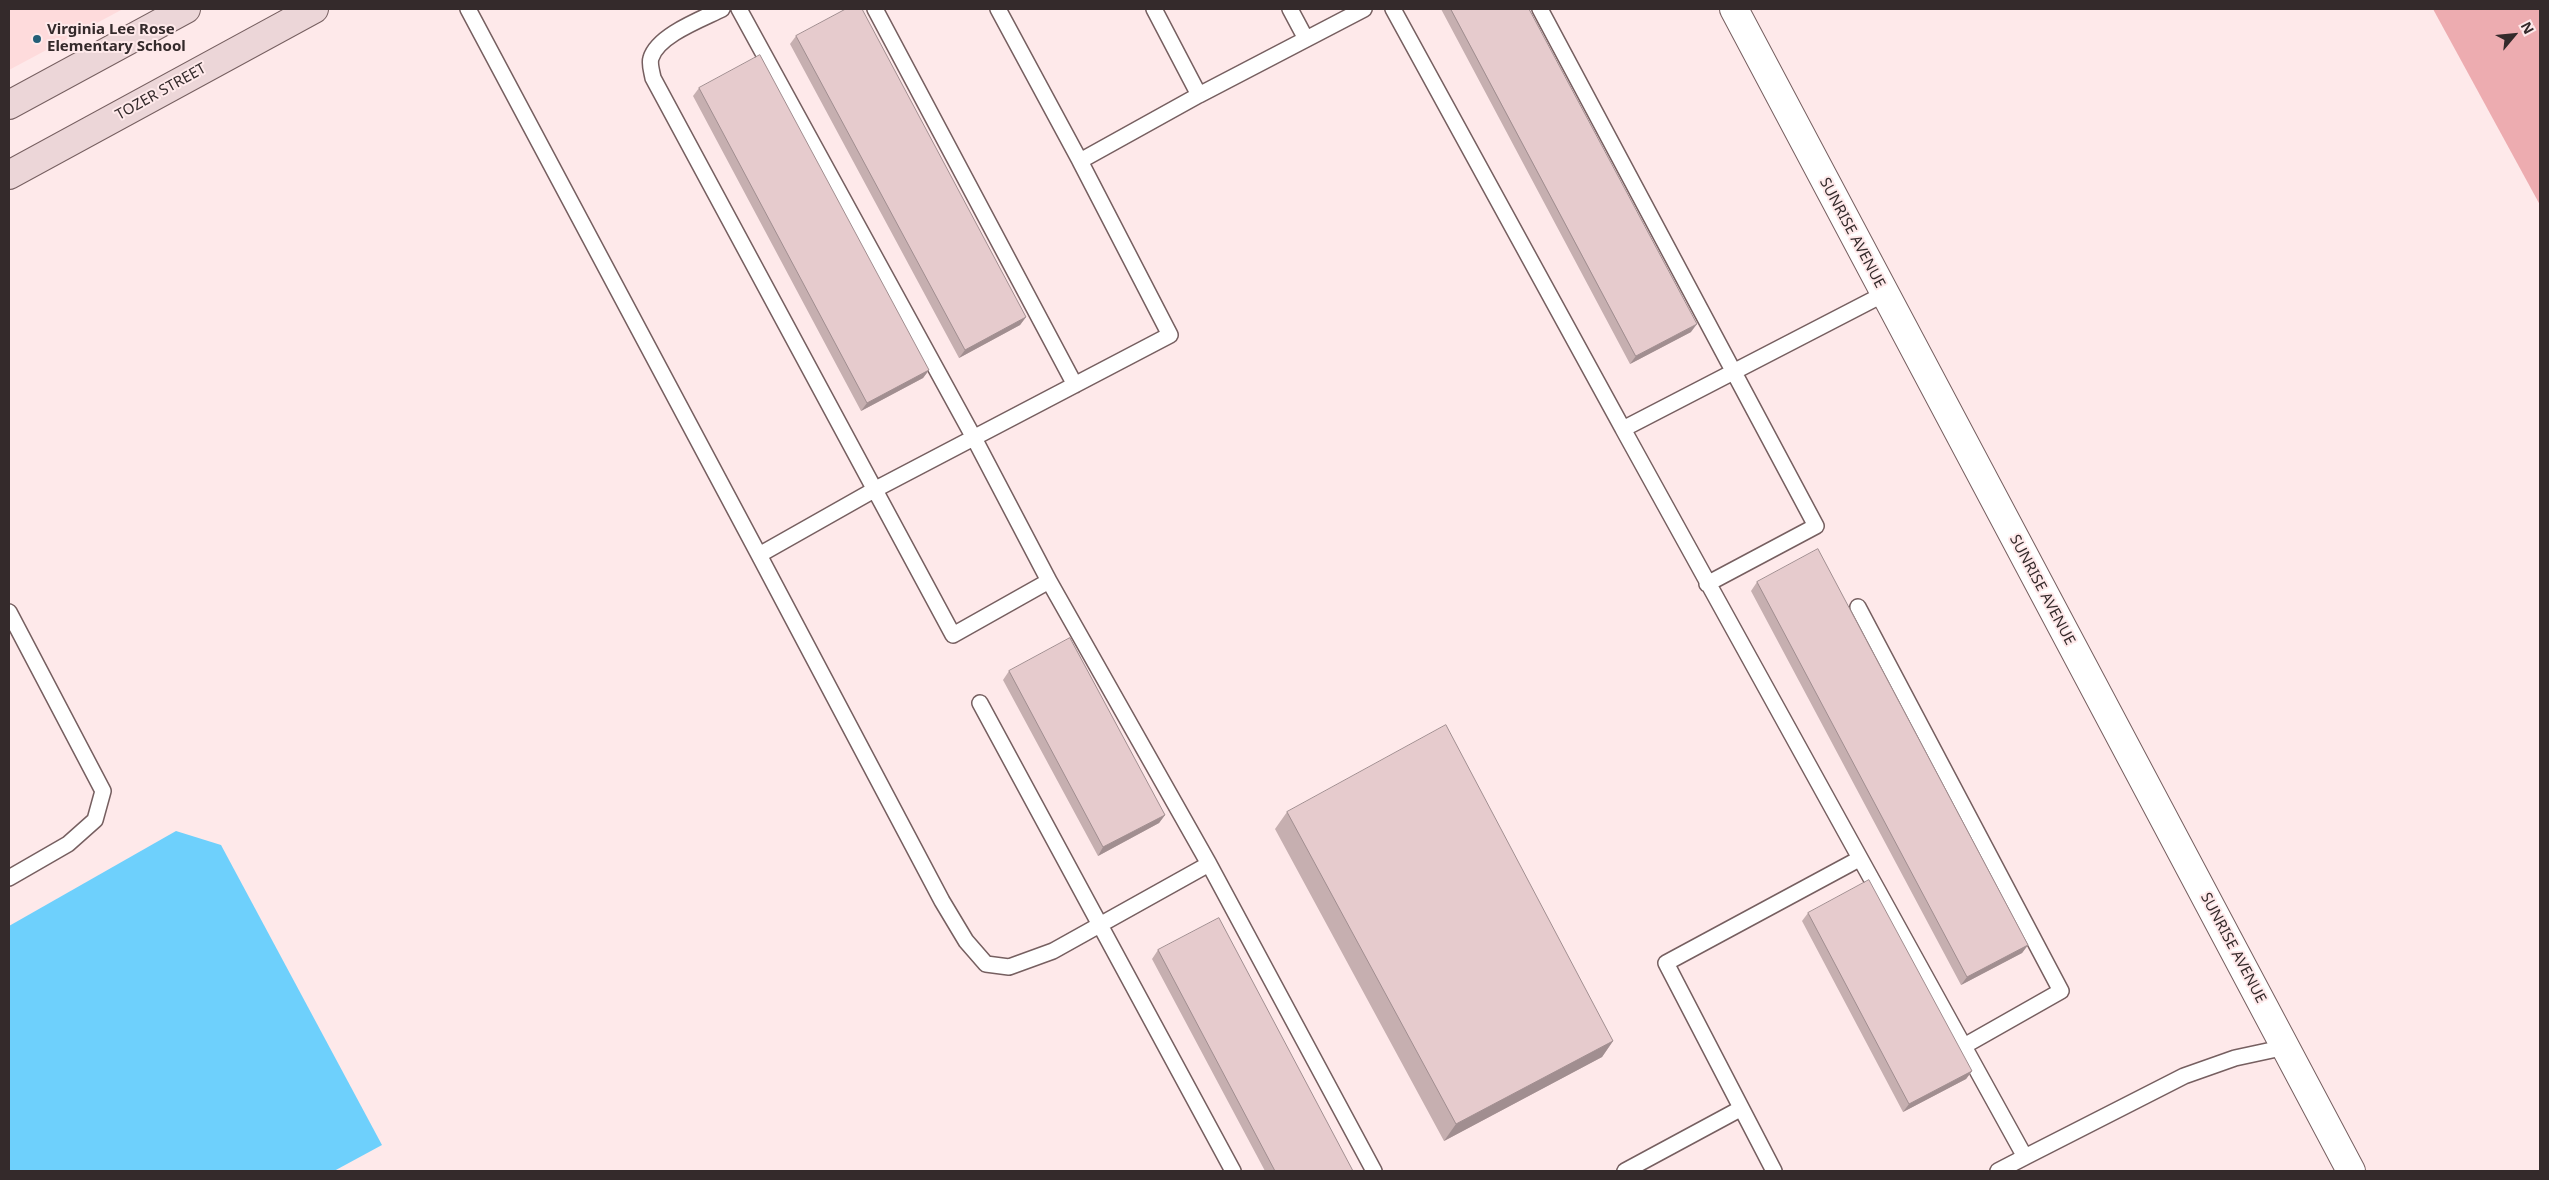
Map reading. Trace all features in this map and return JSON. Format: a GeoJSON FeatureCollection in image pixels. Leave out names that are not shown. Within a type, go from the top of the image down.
{"type":"FeatureCollection","features":[{"type":"Feature","properties":{"kind":"street"},"geometry":{"type":"LineString","coordinates":[[9,105],[186,9]]}},
{"type":"Feature","properties":{"kind":"street","name":"TOZER STREET"},"geometry":{"type":"LineString","coordinates":[[9,175],[314,9]]}},
{"type":"Feature","properties":{"kind":"street","name":"SUNRISE AVENUE"},"geometry":{"type":"LineString","coordinates":[[1734,9],[2352,1171]]}},
{"type":"Feature","properties":{"kind":"lane"},"geometry":{"type":"LineString","coordinates":[[468,9],[760,555],[942,901],[966,941],[986,964],[1009,967],[1053,950],[1209,864]]}},
{"type":"Feature","properties":{"kind":"lane"},"geometry":{"type":"LineString","coordinates":[[722,9],[667,37],[654,51],[650,60],[653,78],[953,635],[1049,581]]}},
{"type":"Feature","properties":{"kind":"lane"},"geometry":{"type":"LineString","coordinates":[[739,9],[974,438],[1049,581],[1209,864],[1374,1171]]}},
{"type":"Feature","properties":{"kind":"lane"},"geometry":{"type":"LineString","coordinates":[[875,9],[1075,385]]}},
{"type":"Feature","properties":{"kind":"lane"},"geometry":{"type":"LineString","coordinates":[[760,555],[874,490],[1170,335],[1080,161],[998,9]]}},
{"type":"Feature","properties":{"kind":"lane"},"geometry":{"type":"LineString","coordinates":[[1154,9],[1199,95]]}},
{"type":"Feature","properties":{"kind":"lane"},"geometry":{"type":"LineString","coordinates":[[1290,9],[1306,39]]}},
{"type":"Feature","properties":{"kind":"lane"},"geometry":{"type":"LineString","coordinates":[[1080,161],[1199,95],[1364,9]]}},
{"type":"Feature","properties":{"kind":"lane"},"geometry":{"type":"LineString","coordinates":[[1393,9],[1706,584],[2025,1157]]}},
{"type":"Feature","properties":{"kind":"lane"},"geometry":{"type":"LineString","coordinates":[[1540,9],[1816,526],[1706,584]]}},
{"type":"Feature","properties":{"kind":"lane"},"geometry":{"type":"LineString","coordinates":[[1623,429],[1733,370],[1884,294]]}},
{"type":"Feature","properties":{"kind":"lane"},"geometry":{"type":"LineString","coordinates":[[1858,607],[2061,992],[1964,1046]]}},
{"type":"Feature","properties":{"kind":"lane"},"geometry":{"type":"LineString","coordinates":[[9,612],[103,791],[95,820],[68,844],[9,878]]}},
{"type":"Feature","properties":{"kind":"lane"},"geometry":{"type":"LineString","coordinates":[[980,703],[1233,1171]]}},
{"type":"Feature","properties":{"kind":"lane"},"geometry":{"type":"LineString","coordinates":[[1774,1171],[1740,1109],[1666,963],[1859,859]]}},
{"type":"Feature","properties":{"kind":"lane"},"geometry":{"type":"LineString","coordinates":[[1998,1171],[2184,1076],[2228,1060],[2286,1047]]}},
{"type":"Feature","properties":{"kind":"lane"},"geometry":{"type":"LineString","coordinates":[[1625,1171],[1740,1109]]}},
{"type":"Feature","properties":{"kind":"shaded area","name":"Virginia Lee Rose Elementary School"},"geometry":{"type":"Polygon","coordinates":[[[9,9],[123,9],[9,70],[9,9]]]}},
{"type":"Feature","properties":{"kind":"shaded area"},"geometry":{"type":"Polygon","coordinates":[[[2433,9],[2540,9],[2540,205],[2433,9]]]}},
{"type":"Feature","properties":{"kind":"water"},"geometry":{"type":"Polygon","coordinates":[[[176,831],[221,845],[382,1145],[334,1171],[9,1171],[9,926],[176,831]]]}},
{"type":"Feature","properties":{"kind":"building"},"geometry":{"type":"Polygon","coordinates":[[[846,9],[862,9],[1026,317],[965,350],[796,36],[846,9]]]}},
{"type":"Feature","properties":{"kind":"building"},"geometry":{"type":"Polygon","coordinates":[[[1451,9],[1529,9],[1697,324],[1636,356],[1451,9]]]}},
{"type":"Feature","properties":{"kind":"building"},"geometry":{"type":"Polygon","coordinates":[[[760,55],[929,370],[867,403],[699,88],[760,55]]]}},
{"type":"Feature","properties":{"kind":"building"},"geometry":{"type":"Polygon","coordinates":[[[1818,549],[2028,945],[1967,977],[1757,582],[1818,549]]]}},
{"type":"Feature","properties":{"kind":"building"},"geometry":{"type":"Polygon","coordinates":[[[1070,638],[1165,815],[1103,847],[1009,671],[1070,638]]]}},
{"type":"Feature","properties":{"kind":"building"},"geometry":{"type":"Polygon","coordinates":[[[1446,725],[1613,1041],[1456,1124],[1287,812],[1446,725]]]}},
{"type":"Feature","properties":{"kind":"building"},"geometry":{"type":"Polygon","coordinates":[[[1869,880],[1972,1071],[1909,1104],[1808,913],[1869,880]]]}},
{"type":"Feature","properties":{"kind":"building"},"geometry":{"type":"Polygon","coordinates":[[[1219,918],[1353,1171],[1275,1171],[1158,950],[1219,918]]]}},
{"type":"Feature","properties":{"kind":"place","name":"Virginia Lee Rose Elementary School"},"geometry":{"type":"Point","coordinates":[37,39]}}]}
